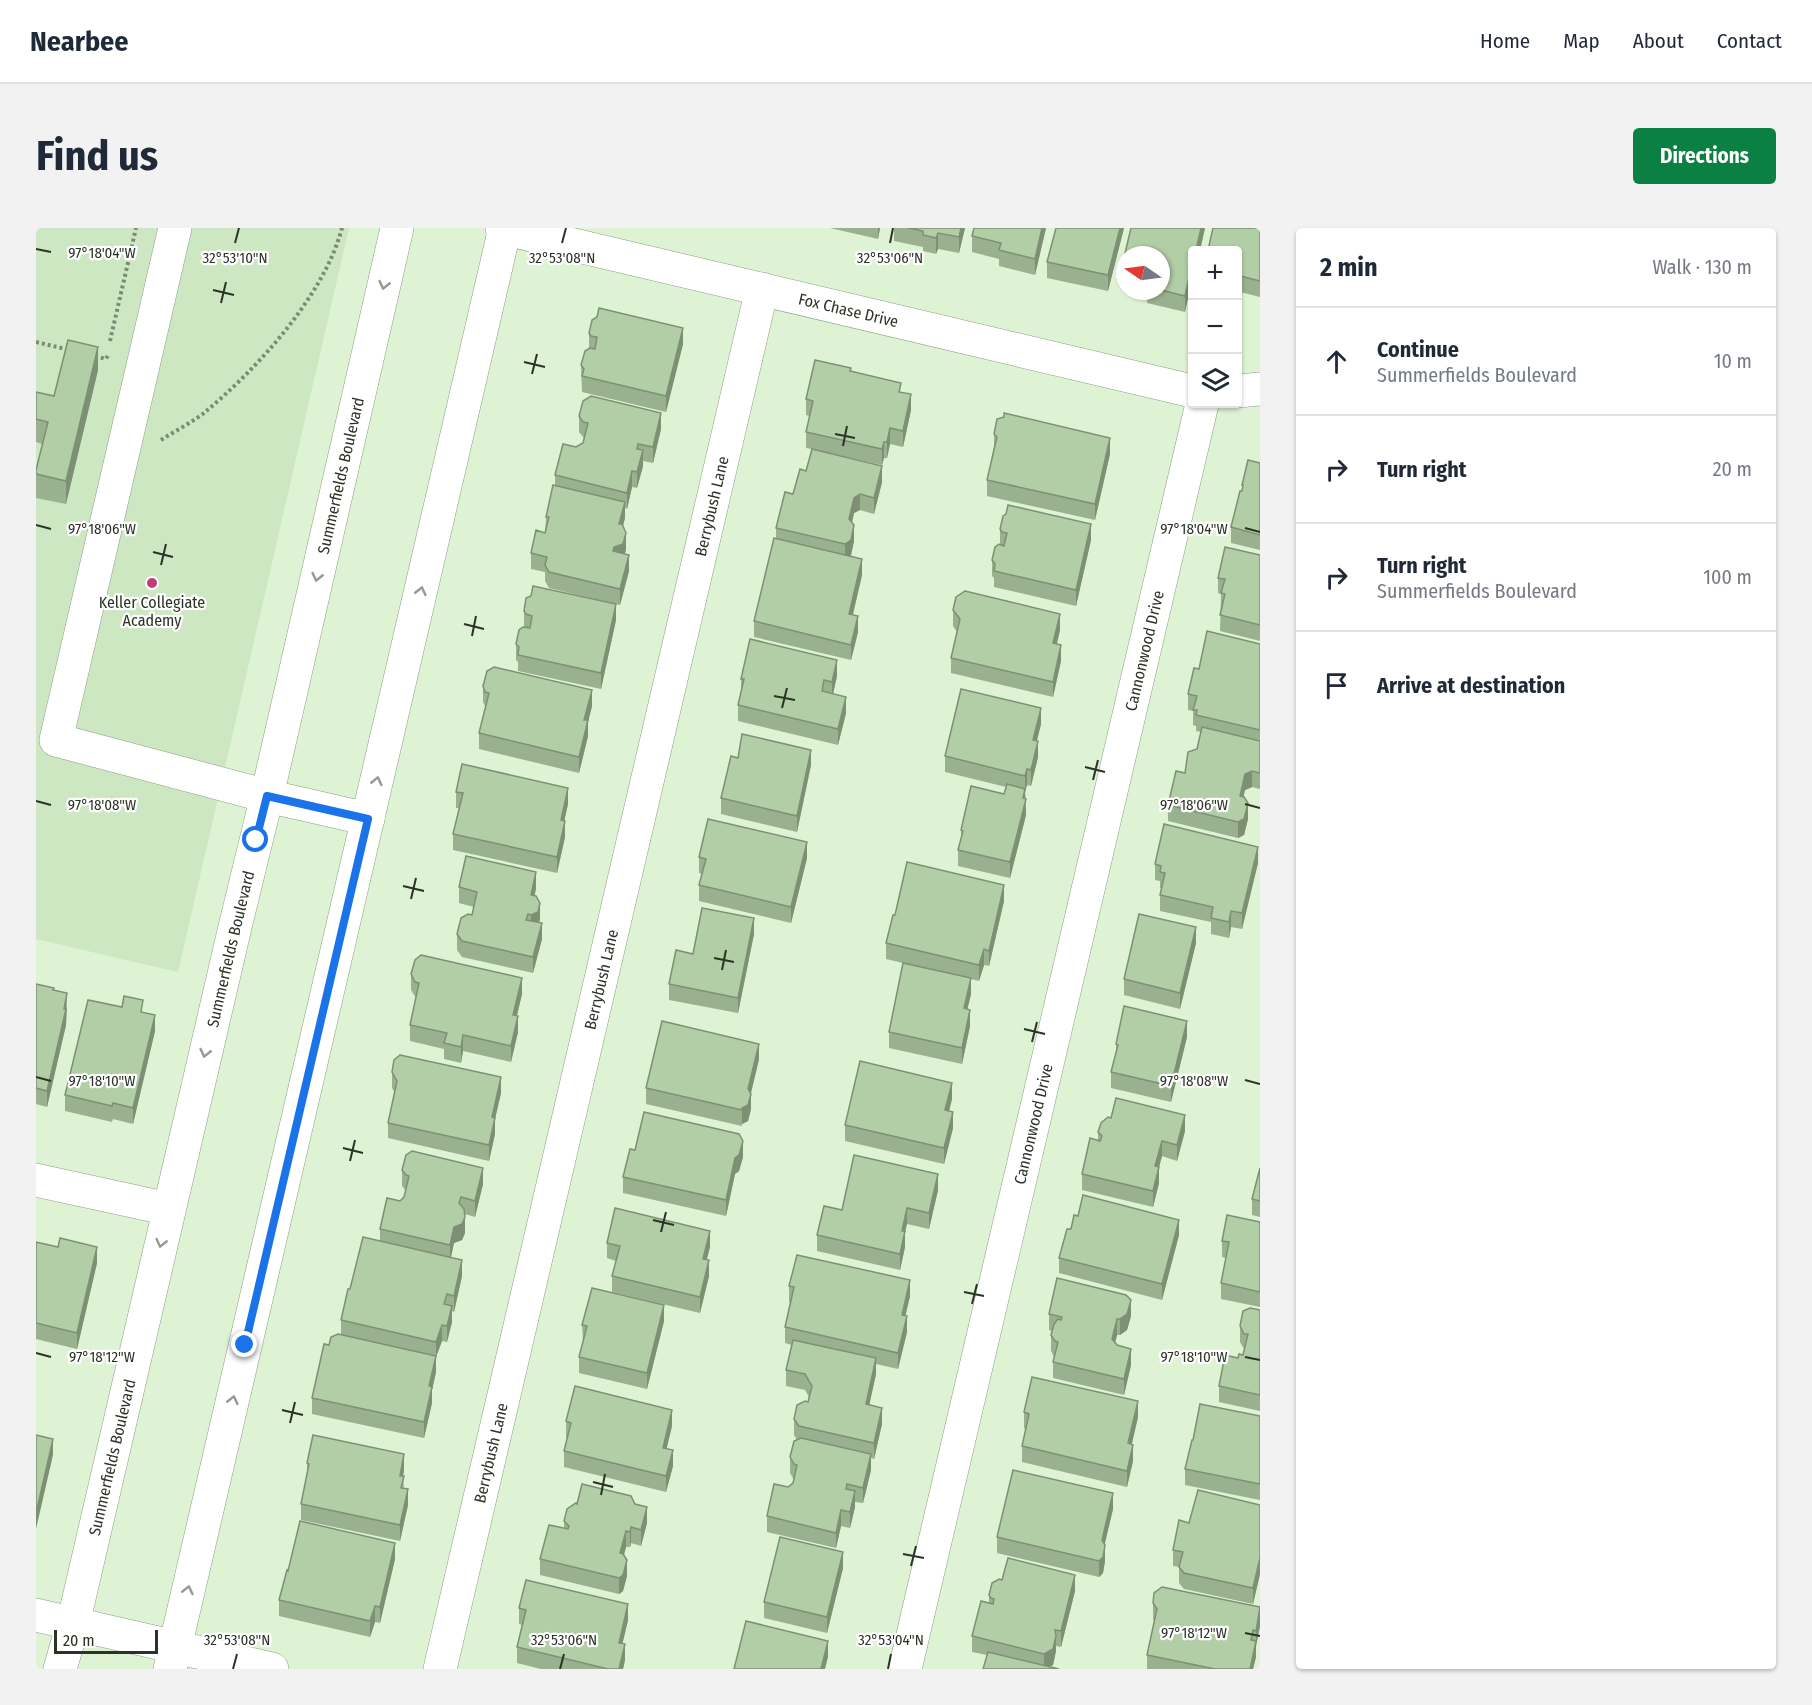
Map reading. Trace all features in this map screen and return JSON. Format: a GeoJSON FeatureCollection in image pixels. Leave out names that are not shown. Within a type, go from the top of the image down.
{"type":"FeatureCollection","features":[{"type":"Feature","properties":{"kind":"street"},"geometry":{"type":"LineString","coordinates":[[175,228],[127,435],[46,737],[267,796],[368,819]]}},
{"type":"Feature","properties":{"kind":"street","name":"Summerfields Boulevard"},"geometry":{"type":"LineString","coordinates":[[60,1669],[73,1624],[267,796],[397,228]]}},
{"type":"Feature","properties":{"kind":"street"},"geometry":{"type":"LineString","coordinates":[[172,1658],[504,228]]}},
{"type":"Feature","properties":{"kind":"street","name":"Fox Chase Drive"},"geometry":{"type":"LineString","coordinates":[[504,228],[1188,390]]}},
{"type":"Feature","properties":{"kind":"street","name":"Berrybush Lane"},"geometry":{"type":"LineString","coordinates":[[440,1669],[762,289]]}},
{"type":"Feature","properties":{"kind":"street"},"geometry":{"type":"LineString","coordinates":[[1242,391],[1260,389]]}},
{"type":"Feature","properties":{"kind":"street","name":"Cannonwood Drive"},"geometry":{"type":"LineString","coordinates":[[905,1669],[1201,408]]}},
{"type":"Feature","properties":{"kind":"street"},"geometry":{"type":"LineString","coordinates":[[36,1180],[169,1209]]}},
{"type":"Feature","properties":{"kind":"street"},"geometry":{"type":"LineString","coordinates":[[36,1615],[73,1624],[172,1658],[272,1669]]}},
{"type":"Feature","properties":{"kind":"path"},"geometry":{"type":"LineString","coordinates":[[87,354],[106,359],[136,228]]}},
{"type":"Feature","properties":{"kind":"path"},"geometry":{"type":"LineString","coordinates":[[127,435],[159,442],[203,414],[240,379],[275,343],[303,306],[324,273],[342,228]]}},
{"type":"Feature","properties":{"kind":"path"},"geometry":{"type":"LineString","coordinates":[[36,342],[77,352]]}},
{"type":"Feature","properties":{"kind":"shaded area","name":"Keller Collegiate Academy"},"geometry":{"type":"Polygon","coordinates":[[[36,228],[349,228],[178,972],[36,939],[36,228]]]}},
{"type":"Feature","properties":{"kind":"building"},"geometry":{"type":"Polygon","coordinates":[[[908,228],[961,228],[959,237],[938,233],[936,238],[923,235],[923,231],[908,228]]]}},
{"type":"Feature","properties":{"kind":"building"},"geometry":{"type":"Polygon","coordinates":[[[974,228],[1042,228],[1035,259],[999,250],[1001,243],[972,236],[974,228]]]}},
{"type":"Feature","properties":{"kind":"building"},"geometry":{"type":"Polygon","coordinates":[[[1056,228],[1120,228],[1108,275],[1047,262],[1056,228]]]}},
{"type":"Feature","properties":{"kind":"building"},"geometry":{"type":"Polygon","coordinates":[[[1131,228],[1201,228],[1197,246],[1188,246],[1188,282],[1185,296],[1170,292],[1170,246],[1127,246],[1131,228]]]}},
{"type":"Feature","properties":{"kind":"building"},"geometry":{"type":"Polygon","coordinates":[[[1213,228],[1260,228],[1260,281],[1242,276],[1242,246],[1209,246],[1213,228]]]}},
{"type":"Feature","properties":{"kind":"building"},"geometry":{"type":"Polygon","coordinates":[[[599,308],[683,328],[666,396],[582,376],[584,369],[581,365],[585,351],[590,348],[595,349],[597,337],[589,333],[592,320],[597,317],[599,308]]]}},
{"type":"Feature","properties":{"kind":"building"},"geometry":{"type":"Polygon","coordinates":[[[68,340],[98,347],[66,481],[36,474],[48,422],[36,419],[36,392],[54,396],[68,340]]]}},
{"type":"Feature","properties":{"kind":"building"},"geometry":{"type":"Polygon","coordinates":[[[815,360],[901,383],[899,392],[911,394],[903,431],[890,428],[887,442],[884,442],[882,449],[806,432],[813,401],[806,399],[815,360]]]}},
{"type":"Feature","properties":{"kind":"building"},"geometry":{"type":"Polygon","coordinates":[[[591,396],[661,413],[653,447],[638,444],[637,449],[643,450],[637,472],[632,471],[627,493],[555,475],[563,444],[576,447],[583,443],[588,423],[583,422],[579,416],[583,401],[591,396]]]}},
{"type":"Feature","properties":{"kind":"building"},"geometry":{"type":"Polygon","coordinates":[[[1004,413],[1110,438],[1095,504],[987,480],[997,437],[994,434],[997,419],[1004,417],[1004,413]]]}},
{"type":"Feature","properties":{"kind":"building"},"geometry":{"type":"Polygon","coordinates":[[[812,449],[882,466],[874,498],[860,494],[854,498],[849,519],[854,525],[851,540],[845,544],[776,528],[785,492],[793,494],[800,469],[806,471],[812,449]]]}},
{"type":"Feature","properties":{"kind":"building"},"geometry":{"type":"Polygon","coordinates":[[[1248,460],[1260,463],[1260,535],[1231,527],[1240,491],[1242,491],[1248,460]]]}},
{"type":"Feature","properties":{"kind":"building"},"geometry":{"type":"Polygon","coordinates":[[[553,485],[625,502],[619,524],[622,524],[626,533],[623,544],[614,547],[613,551],[629,555],[620,589],[549,572],[545,565],[547,557],[531,553],[536,530],[545,533],[553,485]]]}},
{"type":"Feature","properties":{"kind":"building"},"geometry":{"type":"Polygon","coordinates":[[[1008,505],[1091,524],[1076,590],[994,571],[995,564],[992,560],[995,547],[999,544],[1004,546],[1007,533],[1000,529],[1008,505]]]}},
{"type":"Feature","properties":{"kind":"building"},"geometry":{"type":"Polygon","coordinates":[[[774,538],[862,559],[849,614],[858,616],[851,645],[754,621],[774,538]]]}},
{"type":"Feature","properties":{"kind":"building"},"geometry":{"type":"Polygon","coordinates":[[[1225,547],[1260,555],[1260,625],[1220,615],[1225,594],[1221,593],[1225,579],[1218,578],[1225,547]]]}},
{"type":"Feature","properties":{"kind":"building"},"geometry":{"type":"Polygon","coordinates":[[[533,586],[616,604],[601,673],[518,655],[519,647],[516,644],[519,630],[523,627],[530,628],[532,616],[524,611],[526,598],[531,596],[533,586]]]}},
{"type":"Feature","properties":{"kind":"building"},"geometry":{"type":"Polygon","coordinates":[[[965,591],[1060,614],[1053,643],[1061,645],[1053,682],[951,658],[960,619],[953,610],[956,597],[965,591]]]}},
{"type":"Feature","properties":{"kind":"building"},"geometry":{"type":"Polygon","coordinates":[[[1207,631],[1260,644],[1260,730],[1196,715],[1197,710],[1193,710],[1197,696],[1188,694],[1194,668],[1199,669],[1207,631]]]}},
{"type":"Feature","properties":{"kind":"building"},"geometry":{"type":"Polygon","coordinates":[[[750,639],[837,660],[832,682],[824,680],[822,691],[846,697],[838,729],[738,705],[750,639]]]}},
{"type":"Feature","properties":{"kind":"building"},"geometry":{"type":"Polygon","coordinates":[[[494,667],[592,690],[584,720],[588,720],[579,757],[479,733],[489,693],[485,692],[483,686],[487,671],[494,667]]]}},
{"type":"Feature","properties":{"kind":"building"},"geometry":{"type":"Polygon","coordinates":[[[961,689],[1041,708],[1033,740],[1038,741],[1031,770],[1027,769],[1025,776],[945,756],[961,689]]]}},
{"type":"Feature","properties":{"kind":"building"},"geometry":{"type":"Polygon","coordinates":[[[1202,727],[1260,741],[1260,773],[1252,771],[1245,774],[1240,796],[1244,797],[1248,803],[1244,819],[1238,822],[1168,805],[1176,771],[1185,773],[1188,752],[1197,749],[1202,727]]]}},
{"type":"Feature","properties":{"kind":"building"},"geometry":{"type":"Polygon","coordinates":[[[742,734],[811,750],[797,816],[721,798],[731,756],[738,758],[742,734]]]}},
{"type":"Feature","properties":{"kind":"building"},"geometry":{"type":"Polygon","coordinates":[[[462,764],[568,788],[561,820],[565,821],[557,857],[453,834],[463,793],[456,792],[462,764]]]}},
{"type":"Feature","properties":{"kind":"building"},"geometry":{"type":"Polygon","coordinates":[[[1007,784],[1025,789],[1023,798],[1026,799],[1010,862],[958,850],[971,786],[1004,794],[1007,784]]]}},
{"type":"Feature","properties":{"kind":"building"},"geometry":{"type":"Polygon","coordinates":[[[708,819],[807,842],[791,907],[699,885],[706,859],[699,857],[708,819]]]}},
{"type":"Feature","properties":{"kind":"building"},"geometry":{"type":"Polygon","coordinates":[[[1164,824],[1258,847],[1242,913],[1231,911],[1229,922],[1211,918],[1213,907],[1160,895],[1165,873],[1160,872],[1161,866],[1155,864],[1164,824]]]}},
{"type":"Feature","properties":{"kind":"building"},"geometry":{"type":"Polygon","coordinates":[[[466,856],[536,872],[531,895],[536,896],[540,903],[538,912],[528,914],[526,920],[542,923],[533,957],[462,941],[457,934],[461,918],[468,914],[472,915],[477,892],[459,887],[466,856]]]}},
{"type":"Feature","properties":{"kind":"building"},"geometry":{"type":"Polygon","coordinates":[[[907,862],[1004,885],[989,951],[984,949],[979,965],[886,943],[907,862]]]}},
{"type":"Feature","properties":{"kind":"building"},"geometry":{"type":"Polygon","coordinates":[[[702,908],[754,918],[738,998],[669,984],[676,950],[693,954],[702,908]]]}},
{"type":"Feature","properties":{"kind":"building"},"geometry":{"type":"Polygon","coordinates":[[[1139,914],[1196,927],[1180,993],[1124,979],[1139,914]]]}},
{"type":"Feature","properties":{"kind":"building"},"geometry":{"type":"Polygon","coordinates":[[[421,955],[522,978],[513,1015],[518,1016],[511,1046],[463,1035],[461,1047],[444,1043],[447,1033],[410,1025],[419,983],[415,982],[411,974],[415,960],[421,955]]]}},
{"type":"Feature","properties":{"kind":"building"},"geometry":{"type":"Polygon","coordinates":[[[903,963],[971,978],[964,1008],[970,1010],[962,1048],[889,1032],[903,963]]]}},
{"type":"Feature","properties":{"kind":"building"},"geometry":{"type":"Polygon","coordinates":[[[36,984],[67,993],[64,1009],[66,1009],[47,1091],[36,1088],[36,984]]]}},
{"type":"Feature","properties":{"kind":"building"},"geometry":{"type":"Polygon","coordinates":[[[124,996],[143,1000],[141,1012],[155,1015],[133,1108],[113,1103],[112,1106],[65,1095],[88,1000],[122,1007],[124,996]]]}},
{"type":"Feature","properties":{"kind":"building"},"geometry":{"type":"Polygon","coordinates":[[[1124,1006],[1187,1021],[1171,1086],[1111,1072],[1124,1006]]]}},
{"type":"Feature","properties":{"kind":"building"},"geometry":{"type":"Polygon","coordinates":[[[662,1021],[759,1044],[748,1089],[751,1094],[748,1105],[742,1110],[646,1088],[662,1021]]]}},
{"type":"Feature","properties":{"kind":"building"},"geometry":{"type":"Polygon","coordinates":[[[400,1055],[501,1077],[492,1117],[495,1118],[489,1145],[388,1123],[397,1081],[392,1072],[394,1060],[400,1055]]]}},
{"type":"Feature","properties":{"kind":"building"},"geometry":{"type":"Polygon","coordinates":[[[860,1061],[952,1083],[945,1110],[953,1112],[944,1148],[845,1125],[860,1061]]]}},
{"type":"Feature","properties":{"kind":"building"},"geometry":{"type":"Polygon","coordinates":[[[1116,1098],[1185,1115],[1177,1145],[1162,1141],[1155,1166],[1159,1167],[1153,1191],[1082,1174],[1090,1138],[1100,1141],[1102,1136],[1098,1132],[1101,1123],[1108,1117],[1111,1118],[1116,1098]]]}},
{"type":"Feature","properties":{"kind":"building"},"geometry":{"type":"Polygon","coordinates":[[[644,1112],[739,1134],[743,1141],[739,1155],[735,1158],[726,1200],[623,1177],[630,1149],[635,1150],[644,1112]]]}},
{"type":"Feature","properties":{"kind":"building"},"geometry":{"type":"Polygon","coordinates":[[[412,1151],[483,1168],[475,1201],[461,1197],[459,1203],[464,1209],[465,1217],[462,1224],[454,1227],[450,1245],[380,1229],[387,1198],[400,1201],[404,1197],[409,1176],[402,1170],[406,1155],[412,1151]]]}},
{"type":"Feature","properties":{"kind":"building"},"geometry":{"type":"Polygon","coordinates":[[[854,1155],[938,1174],[929,1213],[907,1208],[900,1254],[817,1235],[824,1206],[842,1210],[854,1155]]]}},
{"type":"Feature","properties":{"kind":"building"},"geometry":{"type":"Polygon","coordinates":[[[1260,1168],[1260,1201],[1252,1199],[1260,1168]]]}},
{"type":"Feature","properties":{"kind":"building"},"geometry":{"type":"Polygon","coordinates":[[[1083,1195],[1179,1220],[1162,1284],[1059,1258],[1067,1229],[1071,1229],[1074,1215],[1078,1216],[1083,1195]]]}},
{"type":"Feature","properties":{"kind":"building"},"geometry":{"type":"Polygon","coordinates":[[[615,1208],[710,1231],[703,1259],[709,1260],[700,1297],[612,1276],[620,1246],[607,1243],[615,1208]]]}},
{"type":"Feature","properties":{"kind":"building"},"geometry":{"type":"Polygon","coordinates":[[[1227,1215],[1260,1222],[1260,1292],[1221,1283],[1229,1242],[1222,1241],[1227,1215]]]}},
{"type":"Feature","properties":{"kind":"building"},"geometry":{"type":"Polygon","coordinates":[[[363,1237],[462,1260],[454,1296],[447,1294],[444,1304],[452,1306],[447,1326],[442,1325],[436,1342],[341,1320],[363,1237]]]}},
{"type":"Feature","properties":{"kind":"building"},"geometry":{"type":"Polygon","coordinates":[[[60,1238],[97,1247],[77,1333],[36,1323],[36,1242],[58,1247],[60,1238]]]}},
{"type":"Feature","properties":{"kind":"building"},"geometry":{"type":"Polygon","coordinates":[[[797,1255],[910,1280],[902,1315],[907,1316],[898,1353],[785,1327],[794,1287],[789,1286],[797,1255]]]}},
{"type":"Feature","properties":{"kind":"building"},"geometry":{"type":"Polygon","coordinates":[[[1057,1278],[1126,1295],[1131,1300],[1127,1314],[1117,1319],[1112,1339],[1117,1345],[1131,1349],[1124,1379],[1053,1362],[1058,1342],[1051,1335],[1054,1324],[1062,1317],[1049,1314],[1057,1278]]]}},
{"type":"Feature","properties":{"kind":"building"},"geometry":{"type":"Polygon","coordinates":[[[592,1288],[664,1305],[647,1373],[579,1357],[587,1326],[582,1325],[592,1288]]]}},
{"type":"Feature","properties":{"kind":"building"},"geometry":{"type":"Polygon","coordinates":[[[1250,1308],[1260,1310],[1260,1395],[1219,1386],[1225,1355],[1238,1358],[1239,1354],[1243,1355],[1248,1334],[1244,1334],[1240,1326],[1243,1311],[1250,1308]]]}},
{"type":"Feature","properties":{"kind":"building"},"geometry":{"type":"Polygon","coordinates":[[[338,1334],[436,1356],[424,1422],[312,1398],[324,1344],[329,1345],[331,1337],[338,1334]]]}},
{"type":"Feature","properties":{"kind":"building"},"geometry":{"type":"Polygon","coordinates":[[[793,1340],[876,1358],[866,1404],[882,1408],[874,1443],[799,1426],[794,1419],[797,1405],[808,1402],[812,1386],[805,1374],[786,1370],[793,1340]]]}},
{"type":"Feature","properties":{"kind":"building"},"geometry":{"type":"Polygon","coordinates":[[[1032,1377],[1138,1401],[1128,1443],[1133,1445],[1127,1471],[1022,1446],[1029,1414],[1024,1412],[1032,1377]]]}},
{"type":"Feature","properties":{"kind":"building"},"geometry":{"type":"Polygon","coordinates":[[[575,1386],[672,1410],[663,1448],[673,1450],[666,1476],[564,1451],[571,1423],[566,1421],[575,1386]]]}},
{"type":"Feature","properties":{"kind":"building"},"geometry":{"type":"Polygon","coordinates":[[[1200,1404],[1260,1416],[1260,1484],[1185,1469],[1200,1404]]]}},
{"type":"Feature","properties":{"kind":"building"},"geometry":{"type":"Polygon","coordinates":[[[36,1435],[53,1439],[36,1513],[36,1435]]]}},
{"type":"Feature","properties":{"kind":"building"},"geometry":{"type":"Polygon","coordinates":[[[313,1435],[404,1454],[400,1476],[404,1476],[401,1488],[408,1489],[400,1525],[301,1504],[313,1435]]]}},
{"type":"Feature","properties":{"kind":"building"},"geometry":{"type":"Polygon","coordinates":[[[801,1438],[871,1454],[863,1488],[847,1484],[846,1489],[855,1491],[850,1512],[841,1510],[836,1533],[767,1516],[774,1484],[788,1487],[793,1483],[797,1465],[790,1457],[794,1441],[801,1438]]]}},
{"type":"Feature","properties":{"kind":"building"},"geometry":{"type":"Polygon","coordinates":[[[1013,1470],[1113,1493],[1102,1540],[1105,1545],[1103,1557],[1099,1561],[997,1537],[1013,1470]]]}},
{"type":"Feature","properties":{"kind":"building"},"geometry":{"type":"Polygon","coordinates":[[[582,1484],[631,1496],[635,1504],[647,1507],[641,1530],[631,1527],[630,1532],[626,1531],[620,1553],[627,1560],[623,1575],[619,1578],[540,1559],[549,1525],[568,1529],[569,1526],[564,1521],[567,1509],[577,1504],[582,1484]]]}},
{"type":"Feature","properties":{"kind":"building"},"geometry":{"type":"Polygon","coordinates":[[[1198,1490],[1260,1505],[1260,1558],[1253,1588],[1184,1573],[1179,1567],[1183,1552],[1173,1550],[1179,1520],[1189,1523],[1198,1490]]]}},
{"type":"Feature","properties":{"kind":"building"},"geometry":{"type":"Polygon","coordinates":[[[300,1521],[395,1543],[380,1607],[375,1606],[370,1621],[279,1600],[300,1521]]]}},
{"type":"Feature","properties":{"kind":"building"},"geometry":{"type":"Polygon","coordinates":[[[780,1537],[843,1552],[827,1617],[764,1602],[780,1537]]]}},
{"type":"Feature","properties":{"kind":"building"},"geometry":{"type":"Polygon","coordinates":[[[1008,1558],[1075,1575],[1061,1631],[1055,1630],[1053,1649],[1044,1654],[972,1636],[981,1601],[993,1604],[994,1599],[989,1595],[992,1583],[999,1579],[1002,1580],[1008,1558]]]}},
{"type":"Feature","properties":{"kind":"building"},"geometry":{"type":"Polygon","coordinates":[[[526,1580],[628,1604],[619,1643],[625,1644],[619,1669],[608,1669],[517,1647],[526,1610],[519,1608],[526,1580]]]}},
{"type":"Feature","properties":{"kind":"building"},"geometry":{"type":"Polygon","coordinates":[[[1162,1587],[1260,1607],[1256,1631],[1253,1630],[1251,1640],[1256,1641],[1250,1669],[1215,1669],[1147,1655],[1157,1609],[1153,1603],[1154,1593],[1162,1587]]]}},
{"type":"Feature","properties":{"kind":"building"},"geometry":{"type":"Polygon","coordinates":[[[746,1621],[828,1641],[821,1669],[734,1669],[746,1621]]]}},
{"type":"Feature","properties":{"kind":"building"},"geometry":{"type":"Polygon","coordinates":[[[988,1652],[1059,1669],[983,1669],[988,1652]]]}},
{"type":"Feature","properties":{"kind":"place","name":"Keller Collegiate Academy"},"geometry":{"type":"Point","coordinates":[152,583]}},
{"type":"Feature","properties":{"kind":"route"},"geometry":{"type":"LineString","coordinates":[[245,1345],[368,819],[267,796],[256,840]]}}]}
